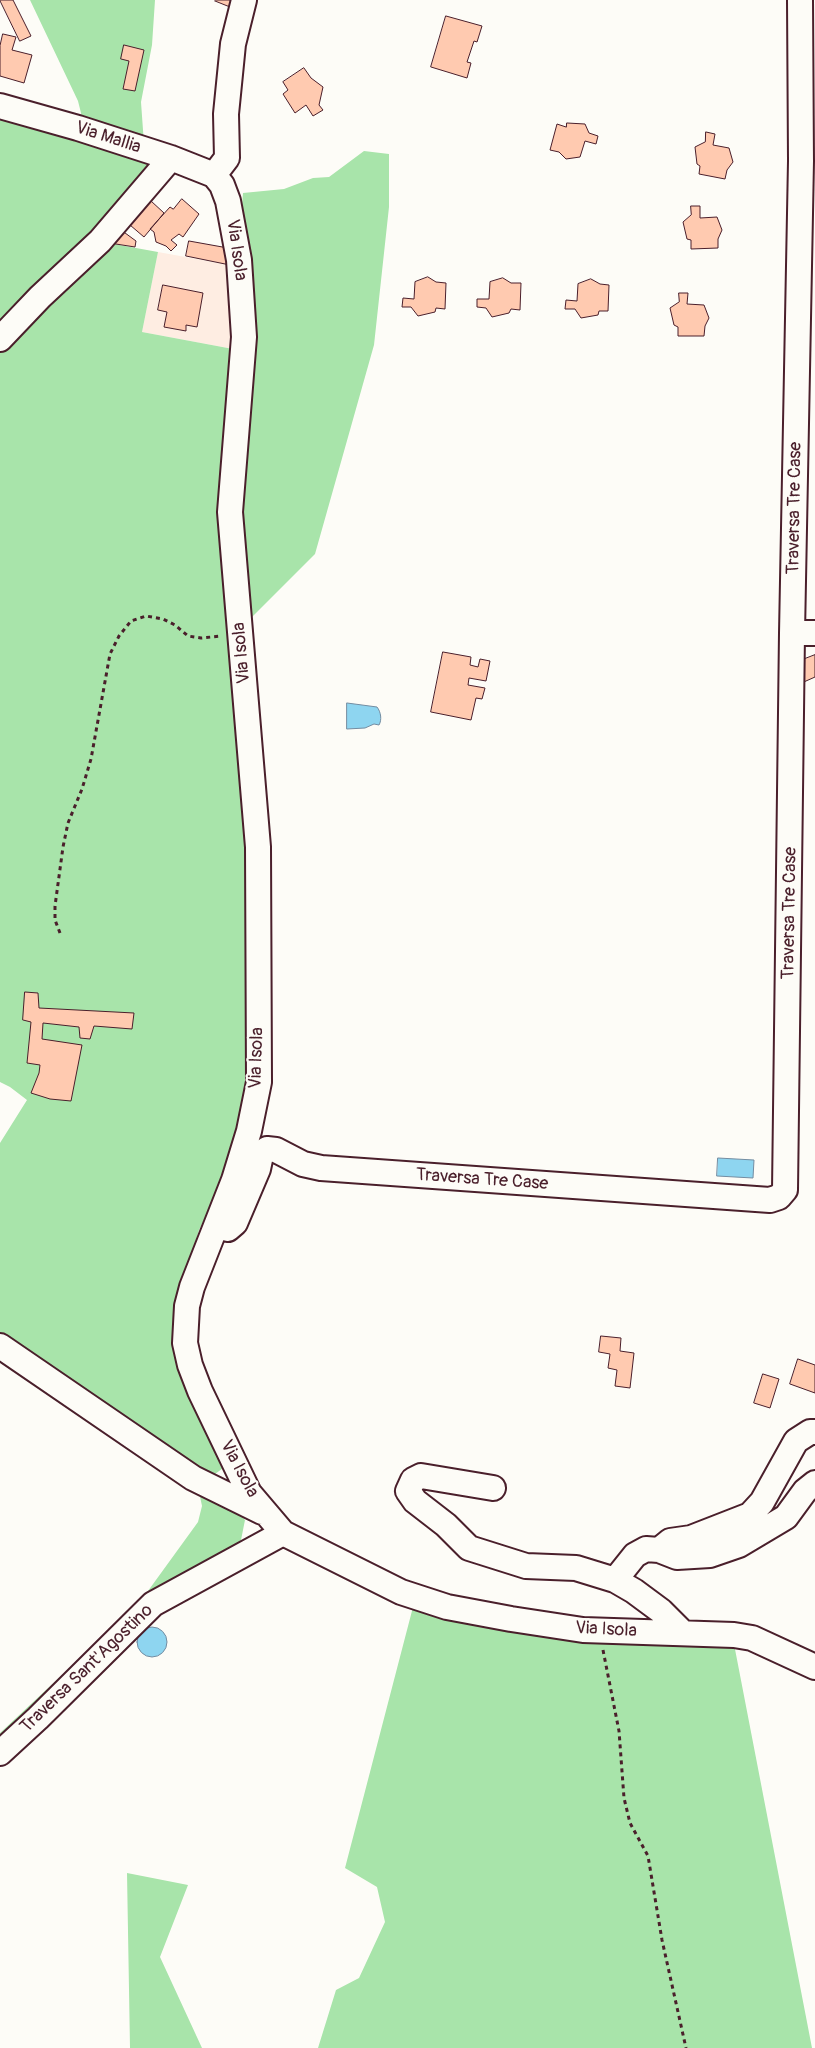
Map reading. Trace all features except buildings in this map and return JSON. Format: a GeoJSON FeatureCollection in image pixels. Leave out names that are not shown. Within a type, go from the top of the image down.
{"type":"FeatureCollection","features":[{"type":"Feature","properties":{"kind":"street"},"geometry":{"type":"LineString","coordinates":[[214,176],[226,158],[226,114],[233,44],[244,0]]}},
{"type":"Feature","properties":{"kind":"street","name":"Traversa Tre Case"},"geometry":{"type":"LineString","coordinates":[[212,1238],[223,1234],[235,1223],[258,1169],[261,1155],[267,1149],[276,1150],[303,1164],[321,1168],[770,1200],[779,1197],[785,1190],[804,633],[808,85],[800,0]]}},
{"type":"Feature","properties":{"kind":"street","name":"Via Mallia"},"geometry":{"type":"LineString","coordinates":[[0,106],[78,128],[171,158],[214,176]]}},
{"type":"Feature","properties":{"kind":"street"},"geometry":{"type":"LineString","coordinates":[[0,339],[34,302],[100,241],[171,158]]}},
{"type":"Feature","properties":{"kind":"street","name":"Via Isola"},"geometry":{"type":"LineString","coordinates":[[214,176],[222,185],[228,201],[239,260],[242,300],[243,362],[230,512],[258,847],[259,1082],[250,1131],[234,1180],[187,1306],[185,1343],[190,1365],[200,1391],[249,1493],[264,1513],[283,1533],[416,1598],[447,1607],[583,1630],[684,1632],[752,1638],[815,1667]]}},
{"type":"Feature","properties":{"kind":"street"},"geometry":{"type":"LineString","coordinates":[[0,1346],[194,1478],[264,1513]]}},
{"type":"Feature","properties":{"kind":"street"},"geometry":{"type":"LineString","coordinates":[[659,1550],[670,1542],[691,1538],[750,1515],[762,1502],[796,1441],[810,1432],[815,1432]]}},
{"type":"Feature","properties":{"kind":"street"},"geometry":{"type":"LineString","coordinates":[[493,1488],[421,1476],[413,1480],[408,1491],[415,1501],[469,1548],[526,1566],[576,1568],[616,1580],[661,1611],[684,1632]]}},
{"type":"Feature","properties":{"kind":"street"},"geometry":{"type":"LineString","coordinates":[[616,1580],[635,1555],[646,1549],[659,1550],[676,1557],[710,1555],[740,1545],[786,1518],[805,1491],[815,1483]]}},
{"type":"Feature","properties":{"kind":"street","name":"Traversa Sant'Agostino"},"geometry":{"type":"LineString","coordinates":[[0,1753],[153,1604],[283,1533]]}},
{"type":"Feature","properties":{"kind":"path"},"geometry":{"type":"LineString","coordinates":[[60,933],[55,920],[55,906],[63,847],[68,823],[82,789],[91,759],[110,654],[119,636],[131,621],[146,616],[163,619],[188,636],[215,638],[240,632]]}},
{"type":"Feature","properties":{"kind":"path"},"geometry":{"type":"LineString","coordinates":[[598,1630],[606,1660],[619,1731],[624,1798],[630,1823],[648,1856],[662,1940],[686,2048]]}},
{"type":"Feature","properties":{"kind":"shaded area"},"geometry":{"type":"Polygon","coordinates":[[[158,252],[230,265],[233,349],[142,332],[158,252]]]}},
{"type":"Feature","properties":{"kind":"green space"},"geometry":{"type":"Polygon","coordinates":[[[30,0],[155,0],[152,45],[141,102],[144,144],[83,121],[78,101],[30,0]]]}},
{"type":"Feature","properties":{"kind":"green space"},"geometry":{"type":"Polygon","coordinates":[[[0,116],[96,145],[152,166],[153,170],[0,330],[0,116]]]}},
{"type":"Feature","properties":{"kind":"green space"},"geometry":{"type":"Polygon","coordinates":[[[364,151],[389,154],[389,207],[374,345],[315,554],[248,621],[239,533],[254,354],[241,217],[243,193],[284,189],[313,178],[329,177],[364,151]]]}},
{"type":"Feature","properties":{"kind":"green space"},"geometry":{"type":"Polygon","coordinates":[[[103,242],[158,252],[142,332],[233,349],[253,1082],[223,1182],[199,1230],[177,1305],[226,1466],[215,1474],[204,1476],[0,1341],[0,1143],[27,1100],[0,1082],[0,349],[103,242]]]}},
{"type":"Feature","properties":{"kind":"green space"},"geometry":{"type":"Polygon","coordinates":[[[198,1487],[237,1510],[245,1520],[241,1540],[235,1548],[0,1745],[0,1733],[140,1602],[198,1522],[202,1506],[198,1487]]]}},
{"type":"Feature","properties":{"kind":"green space"},"geometry":{"type":"Polygon","coordinates":[[[413,1607],[734,1644],[812,2048],[318,2048],[336,1990],[359,1978],[385,1922],[377,1887],[345,1868],[413,1607]]]}},
{"type":"Feature","properties":{"kind":"green space"},"geometry":{"type":"Polygon","coordinates":[[[127,1873],[188,1885],[160,1957],[202,2048],[130,2048],[127,1873]]]}},
{"type":"Feature","properties":{"kind":"water"},"geometry":{"type":"Polygon","coordinates":[[[347,703],[377,707],[381,716],[379,725],[374,724],[365,728],[347,729],[347,703]]]}},
{"type":"Feature","properties":{"kind":"water"},"geometry":{"type":"Polygon","coordinates":[[[718,1158],[754,1160],[753,1178],[717,1176],[718,1158]]]}},
{"type":"Feature","properties":{"kind":"water"},"geometry":{"type":"Polygon","coordinates":[[[152,1627],[162,1632],[167,1642],[162,1652],[152,1657],[142,1652],[137,1642],[142,1632],[152,1627]]]}}]}
